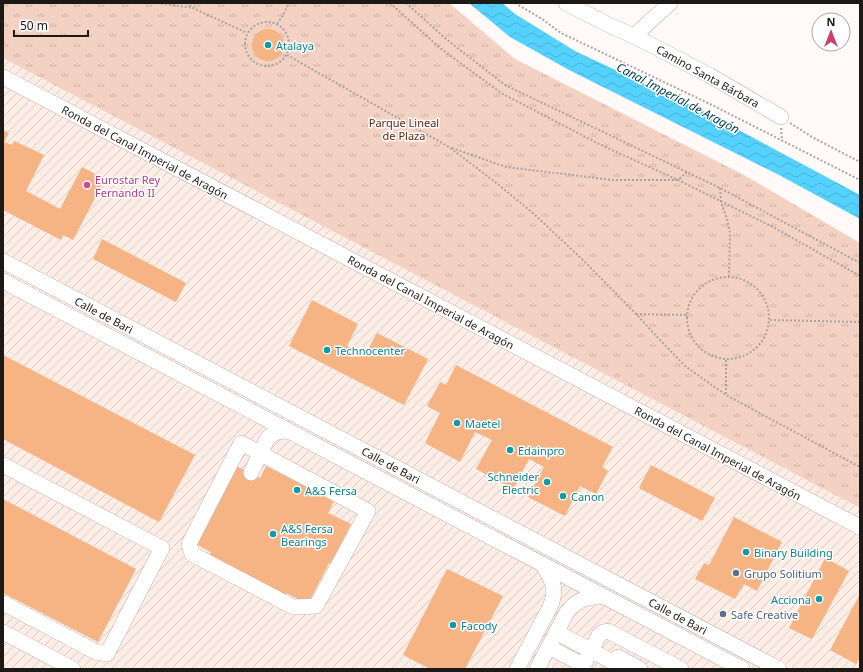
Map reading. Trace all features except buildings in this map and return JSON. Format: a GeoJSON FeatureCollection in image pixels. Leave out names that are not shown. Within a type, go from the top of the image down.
{"type":"FeatureCollection","features":[{"type":"Feature","properties":{"kind":"street","name":"Camino Santa Bárbara"},"geometry":{"type":"LineString","coordinates":[[566,3],[709,75],[781,117]]}},
{"type":"Feature","properties":{"kind":"street"},"geometry":{"type":"LineString","coordinates":[[634,36],[670,3]]}},
{"type":"Feature","properties":{"kind":"street","name":"Ronda del Canal Imperial de Aragón"},"geometry":{"type":"LineString","coordinates":[[3,77],[860,527]]}},
{"type":"Feature","properties":{"kind":"street","name":"Calle de Bari"},"geometry":{"type":"LineString","coordinates":[[3,261],[779,669]]}},
{"type":"Feature","properties":{"kind":"street","name":"Calle de Bari"},"geometry":{"type":"LineString","coordinates":[[3,281],[742,669]]}},
{"type":"Feature","properties":{"kind":"street"},"geometry":{"type":"LineString","coordinates":[[248,472],[262,436],[261,423],[257,415]]}},
{"type":"Feature","properties":{"kind":"street"},"geometry":{"type":"LineString","coordinates":[[257,452],[271,434],[279,431],[288,431]]}},
{"type":"Feature","properties":{"kind":"street"},"geometry":{"type":"LineString","coordinates":[[241,443],[257,452],[368,511],[316,606],[293,607],[192,554],[189,544],[241,443]]}},
{"type":"Feature","properties":{"kind":"street"},"geometry":{"type":"LineString","coordinates":[[3,465],[162,548],[106,654],[96,652],[3,603]]}},
{"type":"Feature","properties":{"kind":"street"},"geometry":{"type":"LineString","coordinates":[[517,669],[554,598],[552,580],[543,565]]}},
{"type":"Feature","properties":{"kind":"street"},"geometry":{"type":"LineString","coordinates":[[537,669],[567,612],[572,606],[580,600],[590,597],[603,596]]}},
{"type":"Feature","properties":{"kind":"street"},"geometry":{"type":"LineString","coordinates":[[558,630],[626,669]]}},
{"type":"Feature","properties":{"kind":"street"},"geometry":{"type":"LineString","coordinates":[[547,649],[585,668],[594,650],[598,635],[608,631],[681,669]]}},
{"type":"Feature","properties":{"kind":"street"},"geometry":{"type":"LineString","coordinates":[[3,632],[73,669]]}},
{"type":"Feature","properties":{"kind":"street"},"geometry":{"type":"LineString","coordinates":[[594,650],[603,650],[640,669]]}},
{"type":"Feature","properties":{"kind":"path"},"geometry":{"type":"LineString","coordinates":[[157,3],[195,8]]}},
{"type":"Feature","properties":{"kind":"path"},"geometry":{"type":"LineString","coordinates":[[186,3],[247,33]]}},
{"type":"Feature","properties":{"kind":"path"},"geometry":{"type":"LineString","coordinates":[[277,24],[289,3]]}},
{"type":"Feature","properties":{"kind":"path"},"geometry":{"type":"LineString","coordinates":[[390,3],[440,48],[501,93],[601,145],[678,180],[773,227],[860,276]]}},
{"type":"Feature","properties":{"kind":"path"},"geometry":{"type":"LineString","coordinates":[[406,3],[446,39],[505,86],[720,188],[860,263]]}},
{"type":"Feature","properties":{"kind":"path"},"geometry":{"type":"LineString","coordinates":[[515,3],[542,19],[561,33],[708,103],[860,180]]}},
{"type":"Feature","properties":{"kind":"path"},"geometry":{"type":"LineString","coordinates":[[270,22],[277,24],[283,28],[287,34],[289,48],[283,60],[277,65],[263,67],[250,60],[246,54],[244,47],[247,33],[257,24],[270,22]]}},
{"type":"Feature","properties":{"kind":"path"},"geometry":{"type":"LineString","coordinates":[[287,54],[449,147],[499,185],[534,214],[584,261],[685,366],[726,395],[860,467]]}},
{"type":"Feature","properties":{"kind":"path"},"geometry":{"type":"LineString","coordinates":[[781,117],[812,137],[860,162]]}},
{"type":"Feature","properties":{"kind":"path"},"geometry":{"type":"LineString","coordinates":[[449,147],[506,167],[613,180],[678,180],[686,172]]}},
{"type":"Feature","properties":{"kind":"path"},"geometry":{"type":"LineString","coordinates":[[720,188],[721,202],[730,233],[729,277]]}},
{"type":"Feature","properties":{"kind":"path"},"geometry":{"type":"LineString","coordinates":[[729,277],[745,280],[758,290],[767,304],[770,320],[766,336],[756,349],[742,358],[726,360],[710,356],[697,346],[689,332],[687,316],[691,300],[700,288],[713,280],[729,277]]}},
{"type":"Feature","properties":{"kind":"path"},"geometry":{"type":"LineString","coordinates":[[636,314],[687,316]]}},
{"type":"Feature","properties":{"kind":"path"},"geometry":{"type":"LineString","coordinates":[[770,320],[860,322]]}},
{"type":"Feature","properties":{"kind":"path"},"geometry":{"type":"LineString","coordinates":[[726,360],[726,395]]}},
{"type":"Feature","properties":{"kind":"shaded area"},"geometry":{"type":"Polygon","coordinates":[[[3,58],[860,508],[860,669],[3,669],[3,58]]]}},
{"type":"Feature","properties":{"kind":"green space","name":"Parque Lineal de Plaza"},"geometry":{"type":"Polygon","coordinates":[[[3,3],[449,3],[515,59],[744,175],[860,243],[860,508],[3,58],[3,3]]]}},
{"type":"Feature","properties":{"kind":"water","name":"Canal Imperial de Aragón"},"geometry":{"type":"Polygon","coordinates":[[[469,3],[502,3],[515,14],[575,51],[707,113],[860,195],[860,219],[781,176],[569,70],[510,37],[469,3]]]}},
{"type":"Feature","properties":{"kind":"place","name":"Atalaya"},"geometry":{"type":"Point","coordinates":[268,45]}},
{"type":"Feature","properties":{"kind":"place","name":"Eurostar Rey Fernando II"},"geometry":{"type":"Point","coordinates":[87,185]}},
{"type":"Feature","properties":{"kind":"place","name":"Technocenter"},"geometry":{"type":"Point","coordinates":[327,350]}},
{"type":"Feature","properties":{"kind":"place","name":"Maetel"},"geometry":{"type":"Point","coordinates":[457,423]}},
{"type":"Feature","properties":{"kind":"place","name":"Edainpro"},"geometry":{"type":"Point","coordinates":[510,450]}},
{"type":"Feature","properties":{"kind":"place","name":"Schneider Electric"},"geometry":{"type":"Point","coordinates":[547,482]}},
{"type":"Feature","properties":{"kind":"place","name":"A&S Fersa"},"geometry":{"type":"Point","coordinates":[297,490]}},
{"type":"Feature","properties":{"kind":"place","name":"Canon"},"geometry":{"type":"Point","coordinates":[563,496]}},
{"type":"Feature","properties":{"kind":"place","name":"A&S Fersa Bearings"},"geometry":{"type":"Point","coordinates":[273,534]}},
{"type":"Feature","properties":{"kind":"place","name":"Binary Building"},"geometry":{"type":"Point","coordinates":[746,552]}},
{"type":"Feature","properties":{"kind":"place","name":"Grupo Solitium"},"geometry":{"type":"Point","coordinates":[736,573]}},
{"type":"Feature","properties":{"kind":"place","name":"Acciona"},"geometry":{"type":"Point","coordinates":[819,599]}},
{"type":"Feature","properties":{"kind":"place","name":"Safe Creative"},"geometry":{"type":"Point","coordinates":[723,614]}},
{"type":"Feature","properties":{"kind":"place","name":"Facody"},"geometry":{"type":"Point","coordinates":[453,625]}}]}
